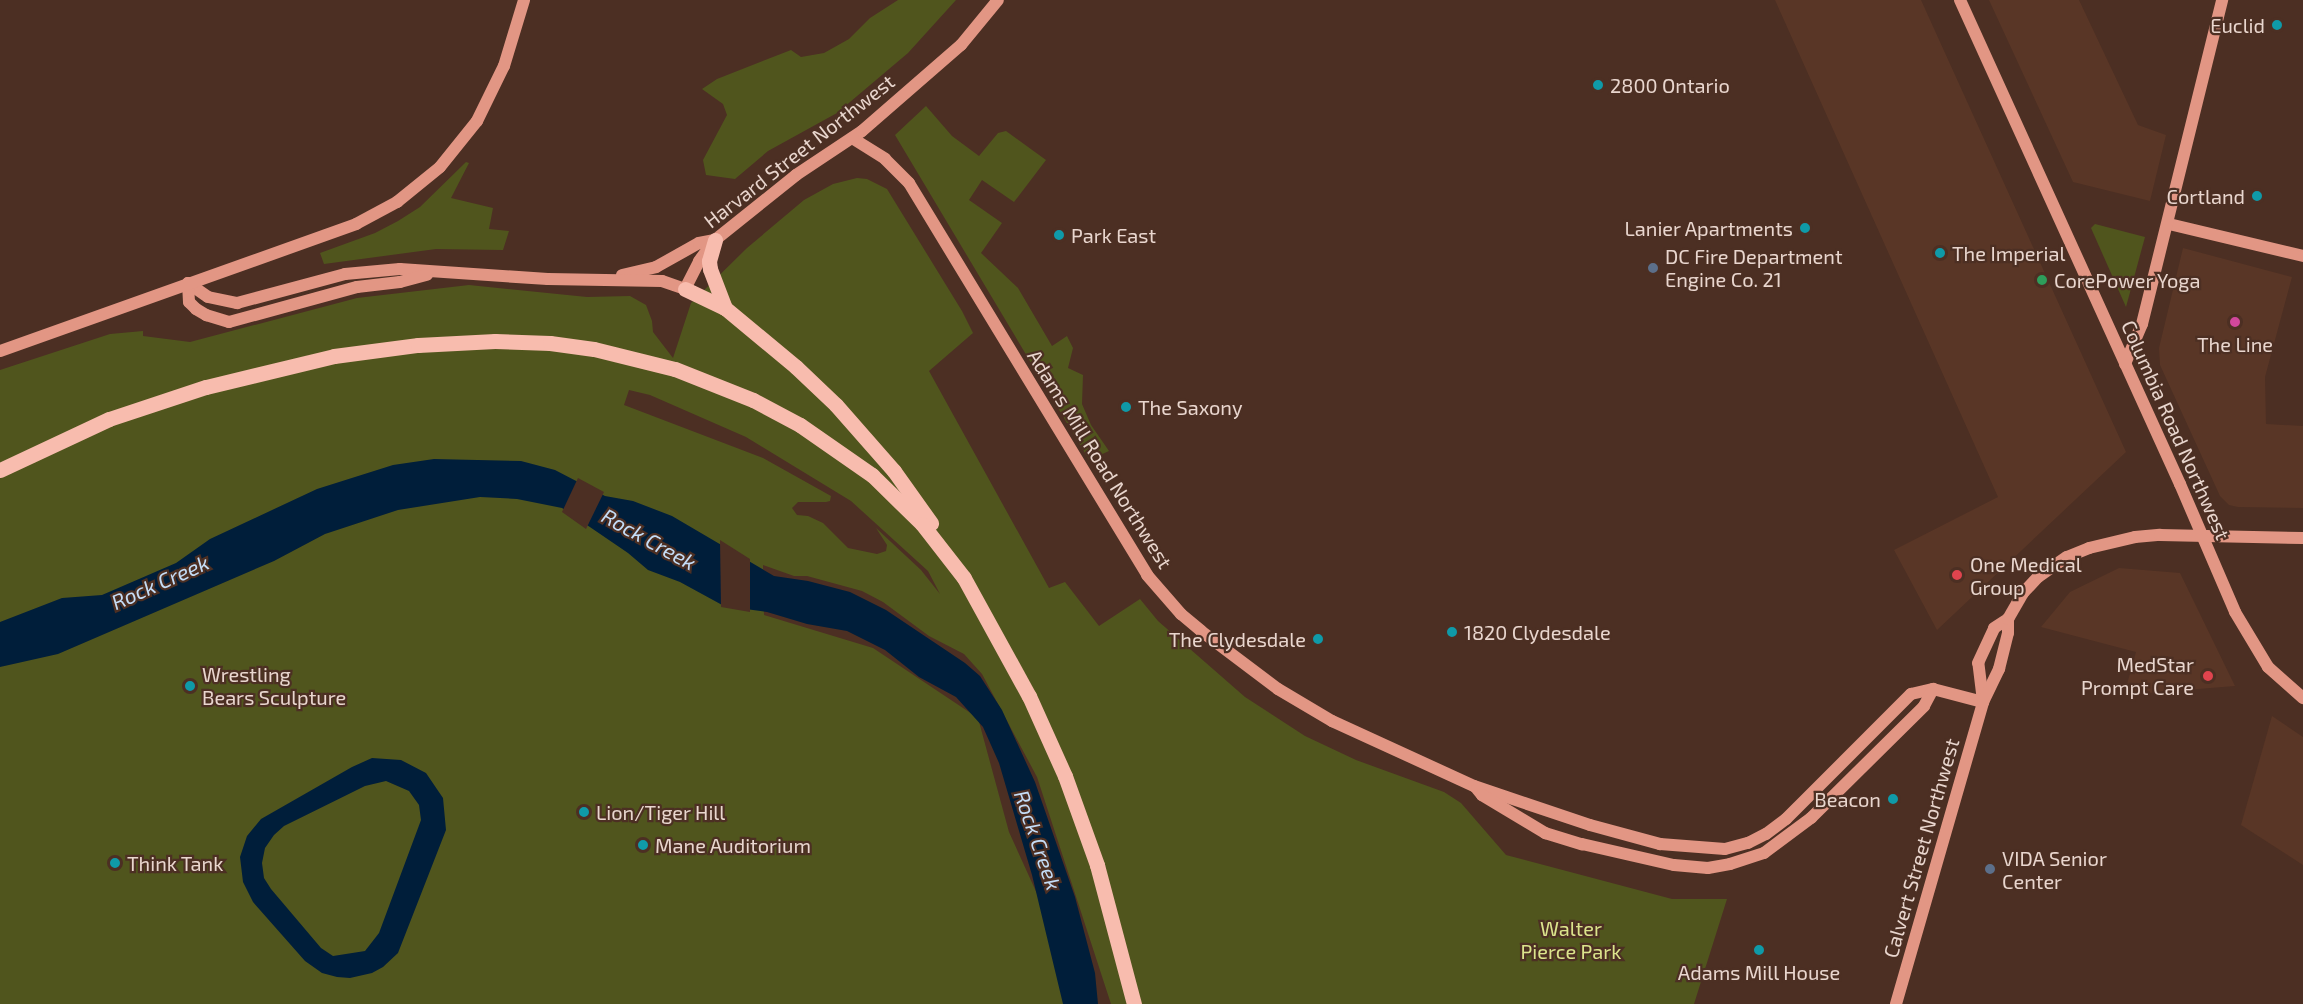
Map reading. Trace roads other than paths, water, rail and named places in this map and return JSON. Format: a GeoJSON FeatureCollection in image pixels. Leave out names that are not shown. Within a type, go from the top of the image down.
{"type":"FeatureCollection","features":[{"type":"Feature","properties":{"kind":"main road"},"geometry":{"type":"LineString","coordinates":[[715,240],[709,261],[710,269],[725,308]]}},
{"type":"Feature","properties":{"kind":"main road"},"geometry":{"type":"LineString","coordinates":[[685,289],[725,308],[796,367],[856,426],[916,499],[996,631],[1037,712],[1065,776],[1097,865],[1134,1004]]}},
{"type":"Feature","properties":{"kind":"main road"},"geometry":{"type":"LineString","coordinates":[[0,470],[71,435],[137,409],[206,387],[278,368],[354,353],[418,345],[484,341],[550,344],[594,349],[667,367],[725,388],[780,414],[835,448],[872,475],[922,524],[952,560]]}},
{"type":"Feature","properties":{"kind":"street"},"geometry":{"type":"LineString","coordinates":[[0,351],[356,224],[386,209],[419,186],[454,152],[483,110],[504,66],[524,0]]}},
{"type":"Feature","properties":{"kind":"street","name":"Columbia Road Northwest"},"geometry":{"type":"LineString","coordinates":[[1960,0],[2247,634],[2268,667],[2303,698]]}},
{"type":"Feature","properties":{"kind":"street"},"geometry":{"type":"LineString","coordinates":[[2125,364],[2133,351],[2142,324],[2169,224],[2222,0]]}},
{"type":"Feature","properties":{"kind":"street","name":"Harvard Street Northwest"},"geometry":{"type":"LineString","coordinates":[[685,289],[699,261],[715,240],[796,175],[852,138],[961,45],[997,2]]}},
{"type":"Feature","properties":{"kind":"street","name":"Adams Mill Road Northwest"},"geometry":{"type":"LineString","coordinates":[[852,138],[885,159],[909,183],[1147,575],[1181,614],[1257,675],[1314,711],[1474,786],[1590,825],[1660,844],[1725,849],[1748,843],[1766,834],[1786,819],[1911,694],[1933,689]]}},
{"type":"Feature","properties":{"kind":"street"},"geometry":{"type":"LineString","coordinates":[[2169,224],[2303,256]]}},
{"type":"Feature","properties":{"kind":"street"},"geometry":{"type":"LineString","coordinates":[[591,281],[656,267],[699,243],[715,240]]}},
{"type":"Feature","properties":{"kind":"street"},"geometry":{"type":"LineString","coordinates":[[188,283],[208,297],[237,303],[345,274],[400,269],[434,273],[591,281],[662,282],[685,289]]}},
{"type":"Feature","properties":{"kind":"street"},"geometry":{"type":"LineString","coordinates":[[188,283],[189,302],[196,309],[206,315],[230,322],[357,287],[400,282],[434,273]]}},
{"type":"Feature","properties":{"kind":"street"},"geometry":{"type":"LineString","coordinates":[[1983,702],[1978,663],[1994,628],[2008,619],[2023,593],[2038,577],[2078,552],[2135,537],[2202,535],[2303,538]]}},
{"type":"Feature","properties":{"kind":"street"},"geometry":{"type":"LineString","coordinates":[[1983,702],[1999,669],[2008,633],[2008,619]]}},
{"type":"Feature","properties":{"kind":"street"},"geometry":{"type":"LineString","coordinates":[[1933,689],[1983,702]]}},
{"type":"Feature","properties":{"kind":"street","name":"Adams Mill Road Northwest"},"geometry":{"type":"LineString","coordinates":[[1474,786],[1482,795],[1545,833],[1663,864],[1707,868],[1750,860],[1772,848],[1811,818],[1924,706],[1933,689]]}},
{"type":"Feature","properties":{"kind":"street","name":"Calvert Street Northwest"},"geometry":{"type":"LineString","coordinates":[[1896,1004],[1983,702]]}},
{"type":"Feature","properties":{"kind":"street"},"geometry":{"type":"LineString","coordinates":[[1523,820],[1542,808]]}},
{"type":"Feature","properties":{"kind":"water","name":"Rock Creek"},"geometry":{"type":"Polygon","coordinates":[[[434,459],[521,461],[555,470],[605,496],[633,501],[672,516],[774,576],[808,581],[850,592],[886,610],[965,663],[980,676],[1002,710],[1035,782],[1075,897],[1095,973],[1098,1004],[1063,1004],[1032,875],[999,763],[983,727],[956,697],[919,677],[885,650],[847,631],[807,624],[767,612],[724,606],[680,582],[648,570],[628,553],[562,508],[517,499],[480,497],[398,510],[325,534],[274,561],[58,654],[0,667],[0,622],[62,598],[102,595],[176,563],[210,539],[317,489],[393,465],[434,459]]]}},
{"type":"Feature","properties":{"kind":"water"},"geometry":{"type":"Polygon","coordinates":[[[372,758],[401,760],[426,773],[443,798],[446,830],[398,953],[383,967],[372,973],[350,978],[322,973],[305,961],[253,902],[243,882],[240,857],[247,836],[261,819],[372,758]],[[386,781],[365,786],[284,826],[265,848],[262,863],[264,878],[321,948],[333,956],[365,951],[379,933],[421,820],[419,805],[409,791],[386,781]]]}},
{"type":"Feature","properties":{"kind":"place","name":"Euclid"},"geometry":{"type":"Point","coordinates":[2277,25]}},
{"type":"Feature","properties":{"kind":"place","name":"2800 Ontario"},"geometry":{"type":"Point","coordinates":[1598,85]}},
{"type":"Feature","properties":{"kind":"place","name":"Cortland"},"geometry":{"type":"Point","coordinates":[2257,196]}},
{"type":"Feature","properties":{"kind":"place","name":"Lanier Apartments"},"geometry":{"type":"Point","coordinates":[1805,228]}},
{"type":"Feature","properties":{"kind":"place","name":"Park East"},"geometry":{"type":"Point","coordinates":[1059,235]}},
{"type":"Feature","properties":{"kind":"place","name":"The Imperial"},"geometry":{"type":"Point","coordinates":[1940,253]}},
{"type":"Feature","properties":{"kind":"place","name":"DC Fire Department Engine Co. 21"},"geometry":{"type":"Point","coordinates":[1653,268]}},
{"type":"Feature","properties":{"kind":"place","name":"CorePower Yoga"},"geometry":{"type":"Point","coordinates":[2042,280]}},
{"type":"Feature","properties":{"kind":"place","name":"The Line"},"geometry":{"type":"Point","coordinates":[2235,322]}},
{"type":"Feature","properties":{"kind":"place","name":"The Saxony"},"geometry":{"type":"Point","coordinates":[1126,407]}},
{"type":"Feature","properties":{"kind":"place","name":"One Medical Group"},"geometry":{"type":"Point","coordinates":[1957,575]}},
{"type":"Feature","properties":{"kind":"place","name":"1820 Clydesdale"},"geometry":{"type":"Point","coordinates":[1452,632]}},
{"type":"Feature","properties":{"kind":"place","name":"The Clydesdale"},"geometry":{"type":"Point","coordinates":[1318,639]}},
{"type":"Feature","properties":{"kind":"place","name":"MedStar Prompt Care"},"geometry":{"type":"Point","coordinates":[2208,676]}},
{"type":"Feature","properties":{"kind":"place","name":"Wrestling Bears Sculpture"},"geometry":{"type":"Point","coordinates":[190,686]}},
{"type":"Feature","properties":{"kind":"place","name":"Beacon"},"geometry":{"type":"Point","coordinates":[1893,799]}},
{"type":"Feature","properties":{"kind":"place","name":"Lion/Tiger Hill"},"geometry":{"type":"Point","coordinates":[584,812]}},
{"type":"Feature","properties":{"kind":"place","name":"Mane Auditorium"},"geometry":{"type":"Point","coordinates":[643,845]}},
{"type":"Feature","properties":{"kind":"place","name":"Think Tank"},"geometry":{"type":"Point","coordinates":[115,863]}},
{"type":"Feature","properties":{"kind":"place","name":"VIDA Senior Center"},"geometry":{"type":"Point","coordinates":[1990,869]}},
{"type":"Feature","properties":{"kind":"place","name":"Adams Mill House"},"geometry":{"type":"Point","coordinates":[1759,950]}},
{"type":"Feature","properties":{"kind":"park label","name":"Walter Pierce Park"},"geometry":{"type":"Point","coordinates":[1571,940]}}]}
